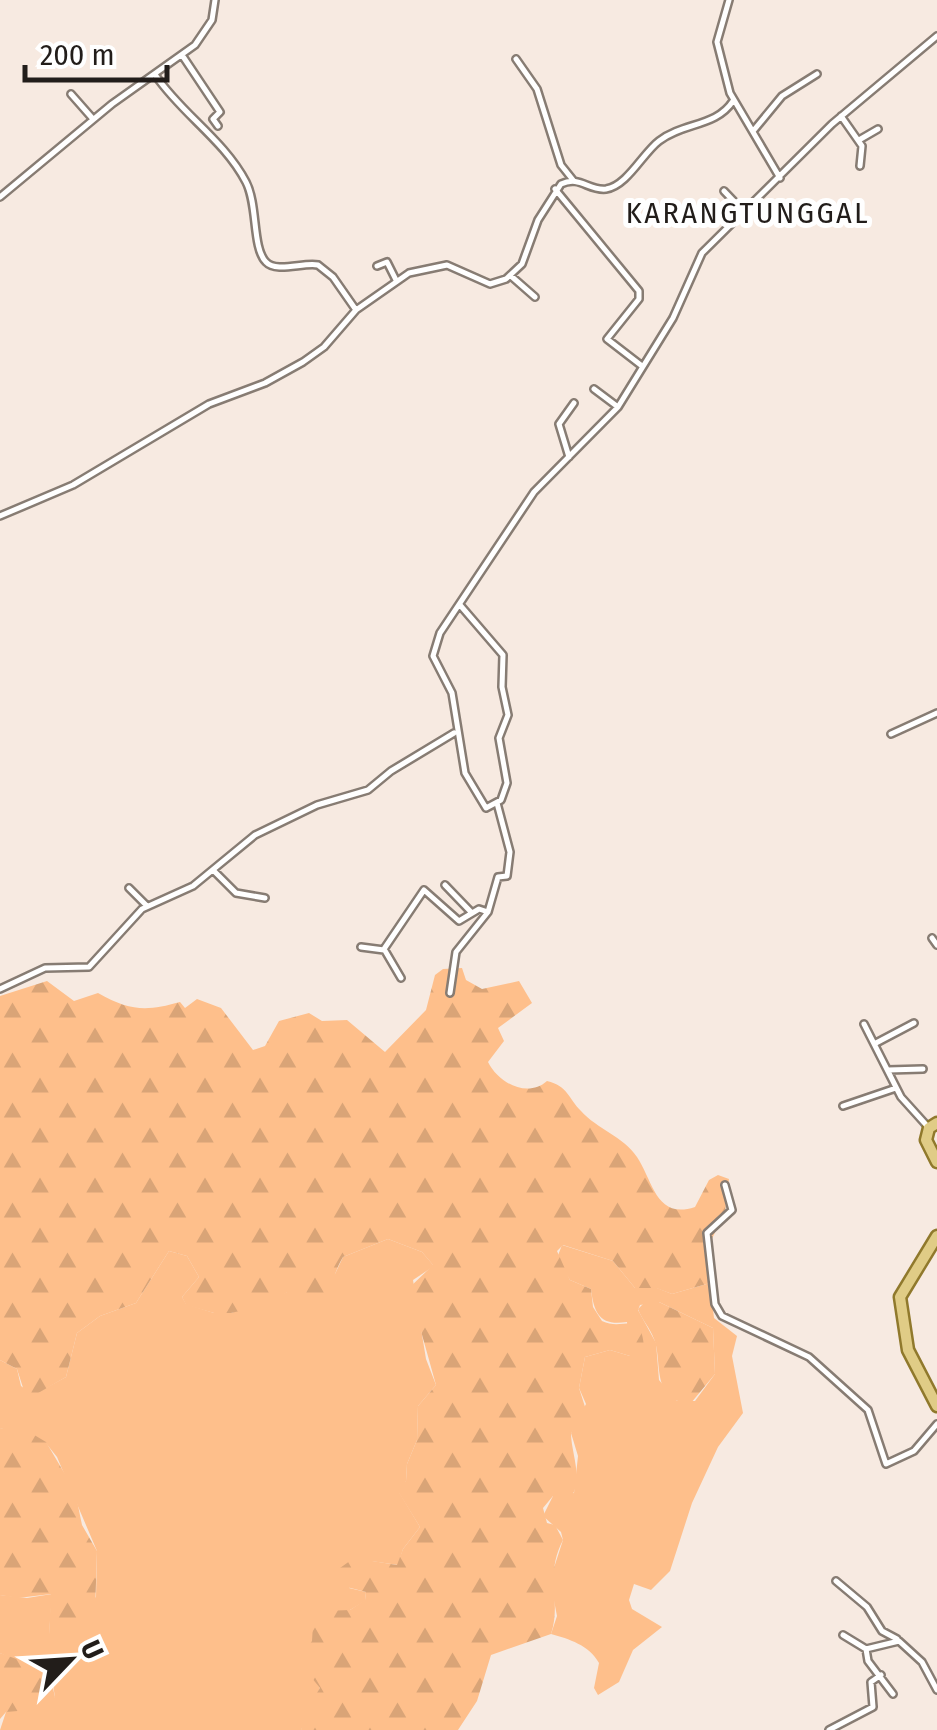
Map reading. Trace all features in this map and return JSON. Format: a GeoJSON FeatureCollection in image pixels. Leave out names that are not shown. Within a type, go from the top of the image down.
{"type":"FeatureCollection","features":[{"type":"Feature","properties":{"kind":"main road"},"geometry":{"type":"LineString","coordinates":[[933,1125],[926,1144],[937,1162]]}},
{"type":"Feature","properties":{"kind":"main road"},"geometry":{"type":"LineString","coordinates":[[937,1236],[900,1297],[908,1350],[937,1406]]}},
{"type":"Feature","properties":{"kind":"street"},"geometry":{"type":"LineString","coordinates":[[0,197],[93,119],[182,56],[210,26],[214,0]]}},
{"type":"Feature","properties":{"kind":"street"},"geometry":{"type":"LineString","coordinates":[[729,0],[717,42],[733,101],[780,178]]}},
{"type":"Feature","properties":{"kind":"street"},"geometry":{"type":"LineString","coordinates":[[497,803],[486,808],[478,800],[456,732],[458,719],[452,693],[433,652],[440,633],[519,511],[618,407],[673,318],[702,253],[746,214],[841,116],[937,36]]}},
{"type":"Feature","properties":{"kind":"street"},"geometry":{"type":"LineString","coordinates":[[182,56],[219,111],[213,119],[218,126]]}},
{"type":"Feature","properties":{"kind":"street"},"geometry":{"type":"LineString","coordinates":[[516,59],[539,94],[558,157],[573,180]]}},
{"type":"Feature","properties":{"kind":"street"},"geometry":{"type":"LineString","coordinates":[[754,130],[782,96],[817,74]]}},
{"type":"Feature","properties":{"kind":"street"},"geometry":{"type":"LineString","coordinates":[[156,76],[240,171],[256,203],[255,224],[265,261],[272,266],[318,265],[333,276],[356,310]]}},
{"type":"Feature","properties":{"kind":"street"},"geometry":{"type":"LineString","coordinates":[[70,94],[93,119]]}},
{"type":"Feature","properties":{"kind":"street"},"geometry":{"type":"LineString","coordinates":[[0,516],[74,485],[209,404],[290,369],[324,347],[356,310],[396,280],[447,265],[490,284],[511,276],[522,264],[538,220],[555,189],[573,180],[610,188],[666,136],[686,125],[719,119],[733,101]]}},
{"type":"Feature","properties":{"kind":"street"},"geometry":{"type":"LineString","coordinates":[[841,116],[859,140],[864,154],[860,166]]}},
{"type":"Feature","properties":{"kind":"street"},"geometry":{"type":"LineString","coordinates":[[859,140],[878,128]]}},
{"type":"Feature","properties":{"kind":"street"},"geometry":{"type":"LineString","coordinates":[[555,189],[638,291],[639,299],[607,340],[642,366]]}},
{"type":"Feature","properties":{"kind":"street"},"geometry":{"type":"LineString","coordinates":[[724,192],[746,214]]}},
{"type":"Feature","properties":{"kind":"street"},"geometry":{"type":"LineString","coordinates":[[377,266],[386,262],[396,280]]}},
{"type":"Feature","properties":{"kind":"street"},"geometry":{"type":"LineString","coordinates":[[511,276],[535,297]]}},
{"type":"Feature","properties":{"kind":"street"},"geometry":{"type":"LineString","coordinates":[[594,390],[618,407]]}},
{"type":"Feature","properties":{"kind":"street"},"geometry":{"type":"LineString","coordinates":[[569,457],[559,424],[574,403]]}},
{"type":"Feature","properties":{"kind":"street"},"geometry":{"type":"LineString","coordinates":[[450,992],[456,952],[488,912],[498,877],[507,876],[510,865],[497,803],[507,779],[499,738],[508,715],[502,687],[503,655],[460,605]]}},
{"type":"Feature","properties":{"kind":"street"},"geometry":{"type":"LineString","coordinates":[[892,734],[937,712]]}},
{"type":"Feature","properties":{"kind":"street"},"geometry":{"type":"LineString","coordinates":[[0,989],[45,968],[89,967],[146,906],[186,890],[214,872],[257,834],[317,805],[368,790],[391,771],[456,732]]}},
{"type":"Feature","properties":{"kind":"street"},"geometry":{"type":"LineString","coordinates":[[214,872],[236,893],[265,898]]}},
{"type":"Feature","properties":{"kind":"street"},"geometry":{"type":"LineString","coordinates":[[445,885],[472,913]]}},
{"type":"Feature","properties":{"kind":"street"},"geometry":{"type":"LineString","coordinates":[[129,888],[146,906]]}},
{"type":"Feature","properties":{"kind":"street"},"geometry":{"type":"LineString","coordinates":[[384,950],[424,890],[459,921],[479,909],[488,912]]}},
{"type":"Feature","properties":{"kind":"street"},"geometry":{"type":"LineString","coordinates":[[932,938],[937,945]]}},
{"type":"Feature","properties":{"kind":"street"},"geometry":{"type":"LineString","coordinates":[[361,947],[384,950]]}},
{"type":"Feature","properties":{"kind":"street"},"geometry":{"type":"LineString","coordinates":[[384,950],[401,978]]}},
{"type":"Feature","properties":{"kind":"street"},"geometry":{"type":"LineString","coordinates":[[876,1043],[914,1023]]}},
{"type":"Feature","properties":{"kind":"street"},"geometry":{"type":"LineString","coordinates":[[864,1024],[896,1088],[933,1125]]}},
{"type":"Feature","properties":{"kind":"street"},"geometry":{"type":"LineString","coordinates":[[888,1070],[923,1069]]}},
{"type":"Feature","properties":{"kind":"street"},"geometry":{"type":"LineString","coordinates":[[843,1106],[896,1088]]}},
{"type":"Feature","properties":{"kind":"street"},"geometry":{"type":"LineString","coordinates":[[724,1184],[732,1210],[707,1233],[715,1304],[722,1316],[809,1356],[868,1410],[885,1463],[914,1451],[937,1424]]}},
{"type":"Feature","properties":{"kind":"street"},"geometry":{"type":"LineString","coordinates":[[836,1582],[868,1607],[882,1630],[922,1662],[937,1690]]}},
{"type":"Feature","properties":{"kind":"street"},"geometry":{"type":"LineString","coordinates":[[842,1635],[866,1649],[900,1641]]}},
{"type":"Feature","properties":{"kind":"street"},"geometry":{"type":"LineString","coordinates":[[866,1649],[867,1659],[893,1694]]}},
{"type":"Feature","properties":{"kind":"street"},"geometry":{"type":"LineString","coordinates":[[829,1730],[874,1707],[871,1682],[881,1675]]}},
{"type":"Feature","properties":{"kind":"green space"},"geometry":{"type":"Polygon","coordinates":[[[462,968],[466,980],[482,989],[519,981],[532,1003],[498,1028],[504,1041],[488,1062],[499,1077],[523,1088],[547,1081],[559,1086],[587,1117],[631,1150],[657,1196],[672,1208],[695,1207],[709,1180],[718,1175],[729,1179],[725,1212],[707,1249],[710,1283],[672,1294],[656,1288],[635,1288],[613,1261],[563,1245],[557,1251],[570,1280],[591,1289],[593,1307],[602,1321],[635,1324],[644,1346],[630,1356],[610,1350],[585,1357],[579,1388],[587,1413],[571,1433],[576,1467],[574,1493],[569,1500],[553,1496],[543,1508],[547,1523],[555,1525],[563,1540],[555,1565],[551,1634],[491,1655],[477,1701],[458,1730],[301,1730],[305,1712],[320,1688],[298,1661],[312,1641],[313,1624],[324,1611],[350,1610],[365,1600],[366,1592],[339,1585],[340,1568],[354,1558],[397,1565],[403,1549],[420,1527],[399,1493],[399,1485],[406,1481],[407,1464],[417,1440],[418,1406],[436,1385],[409,1288],[433,1265],[422,1252],[388,1239],[343,1257],[319,1304],[301,1309],[288,1292],[257,1307],[214,1313],[186,1305],[182,1297],[199,1277],[187,1256],[169,1251],[136,1303],[100,1316],[77,1333],[66,1377],[33,1396],[25,1394],[17,1369],[0,1360],[0,996],[47,981],[74,1001],[98,993],[130,1007],[180,1002],[185,1008],[197,999],[221,1008],[253,1050],[265,1046],[279,1021],[309,1013],[322,1021],[347,1020],[385,1052],[426,1010],[435,975],[443,969],[462,968]]]}},
{"type":"Feature","properties":{"kind":"green space"},"geometry":{"type":"Polygon","coordinates":[[[388,1239],[422,1252],[434,1266],[413,1280],[426,1359],[436,1385],[418,1406],[417,1440],[407,1464],[406,1481],[399,1492],[420,1527],[403,1549],[398,1565],[371,1561],[349,1588],[366,1592],[365,1601],[350,1610],[310,1672],[320,1688],[301,1730],[0,1730],[6,1712],[55,1697],[52,1679],[0,1653],[0,1595],[27,1598],[52,1594],[49,1634],[96,1597],[97,1551],[57,1457],[45,1442],[0,1428],[0,1360],[17,1369],[21,1386],[33,1395],[66,1377],[77,1333],[100,1316],[136,1303],[169,1251],[187,1256],[199,1277],[182,1297],[186,1304],[214,1313],[231,1313],[335,1274],[343,1257],[388,1239]]]}},
{"type":"Feature","properties":{"kind":"green space"},"geometry":{"type":"Polygon","coordinates":[[[562,1245],[613,1261],[635,1288],[657,1288],[672,1294],[710,1283],[714,1318],[737,1336],[732,1356],[743,1413],[718,1447],[692,1503],[670,1571],[651,1590],[634,1584],[629,1600],[632,1609],[662,1627],[633,1650],[619,1682],[598,1695],[594,1688],[599,1663],[595,1657],[578,1644],[551,1634],[557,1616],[550,1580],[563,1540],[561,1532],[543,1516],[553,1496],[574,1493],[578,1456],[571,1433],[586,1404],[579,1388],[585,1357],[610,1350],[630,1356],[627,1322],[600,1317],[591,1289],[570,1280],[557,1258],[562,1245]],[[659,1302],[640,1305],[638,1310],[656,1343],[659,1380],[677,1401],[695,1401],[715,1374],[713,1328],[659,1302]]]}},
{"type":"Feature","properties":{"kind":"green space"},"geometry":{"type":"Polygon","coordinates":[[[647,1300],[713,1328],[715,1374],[691,1403],[669,1396],[660,1379],[654,1339],[638,1309],[647,1300]]]}},
{"type":"Feature","properties":{"kind":"green space"},"geometry":{"type":"Polygon","coordinates":[[[0,1428],[31,1433],[46,1442],[75,1491],[82,1525],[97,1551],[95,1614],[69,1643],[53,1642],[49,1634],[51,1594],[18,1598],[0,1595],[0,1428]]]}},
{"type":"Feature","properties":{"kind":"green space"},"geometry":{"type":"Polygon","coordinates":[[[0,1653],[49,1671],[55,1697],[41,1709],[6,1712],[0,1719],[0,1653]]]}},
{"type":"Feature","properties":{"kind":"district","name":"KARANGTUNGGAL"},"geometry":{"type":"Point","coordinates":[748,213]}}]}
